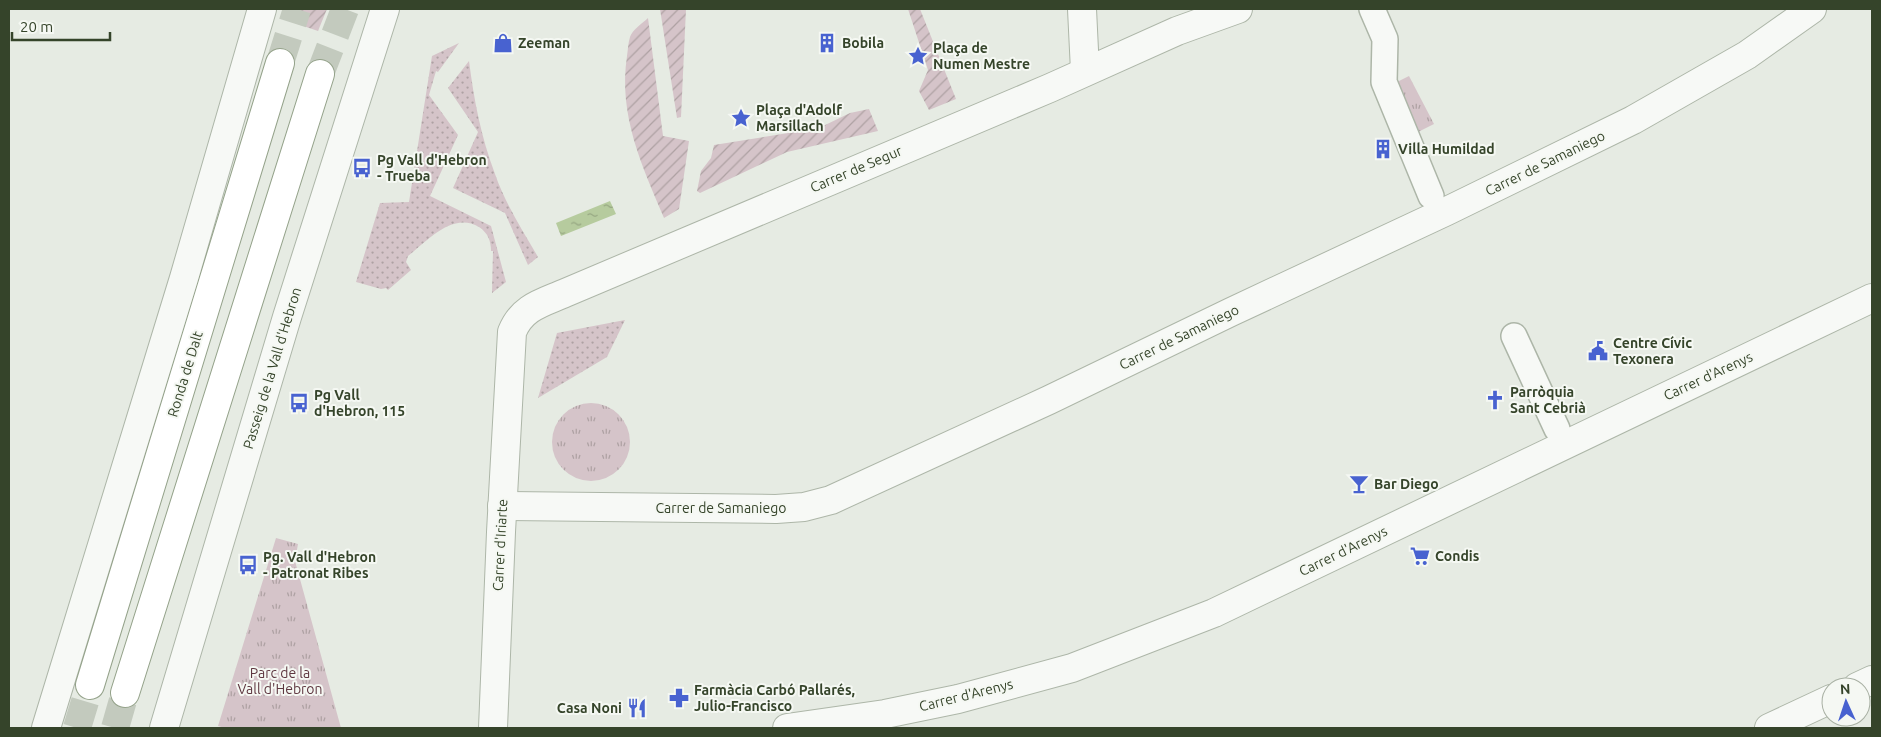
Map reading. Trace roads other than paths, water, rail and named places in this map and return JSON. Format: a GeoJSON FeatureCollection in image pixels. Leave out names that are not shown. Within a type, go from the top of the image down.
{"type":"FeatureCollection","features":[{"type":"Feature","properties":{"kind":"highway","name":"Ronda de Dalt"},"geometry":{"type":"LineString","coordinates":[[90,685],[280,63]]}},
{"type":"Feature","properties":{"kind":"highway"},"geometry":{"type":"LineString","coordinates":[[125,693],[320,74]]}},
{"type":"Feature","properties":{"kind":"street"},"geometry":{"type":"LineString","coordinates":[[46,728],[184,278],[262,9]]}},
{"type":"Feature","properties":{"kind":"street","name":"Passeig de la Vall d'Hebron"},"geometry":{"type":"LineString","coordinates":[[164,728],[284,326],[386,9]]}},
{"type":"Feature","properties":{"kind":"street"},"geometry":{"type":"LineString","coordinates":[[1082,9],[1085,71]]}},
{"type":"Feature","properties":{"kind":"street","name":"Carrer de Segur"},"geometry":{"type":"LineString","coordinates":[[510,361],[512,332],[516,321],[524,312],[1177,31],[1238,9]]}},
{"type":"Feature","properties":{"kind":"street"},"geometry":{"type":"LineString","coordinates":[[1372,9],[1385,39],[1384,82],[1431,196]]}},
{"type":"Feature","properties":{"kind":"street","name":"Carrer de Samaniego"},"geometry":{"type":"LineString","coordinates":[[502,506],[776,509],[804,507],[830,500],[1049,400],[1231,312],[1456,207],[1633,120],[1747,55],[1812,9]]}},
{"type":"Feature","properties":{"kind":"street","name":"Carrer d'Arenys"},"geometry":{"type":"LineString","coordinates":[[788,728],[839,725],[958,699],[1072,668],[1214,613],[1872,298]]}},
{"type":"Feature","properties":{"kind":"street"},"geometry":{"type":"LineString","coordinates":[[1511,343],[1557,429]]}},
{"type":"Feature","properties":{"kind":"street","name":"Carrer d'Iriarte"},"geometry":{"type":"LineString","coordinates":[[493,728],[510,361]]}},
{"type":"Feature","properties":{"kind":"street"},"geometry":{"type":"LineString","coordinates":[[1769,728],[1821,704]]}},
{"type":"Feature","properties":{"kind":"water"},"geometry":{"type":"Polygon","coordinates":[[[610,201],[616,214],[561,236],[556,223],[610,201]]]}},
{"type":"Feature","properties":{"kind":"tunnel"},"geometry":{"type":"LineString","coordinates":[[280,63],[297,9]]}},
{"type":"Feature","properties":{"kind":"tunnel"},"geometry":{"type":"LineString","coordinates":[[320,74],[345,9]]}},
{"type":"Feature","properties":{"kind":"tunnel"},"geometry":{"type":"LineString","coordinates":[[77,728],[90,685]]}},
{"type":"Feature","properties":{"kind":"tunnel"},"geometry":{"type":"LineString","coordinates":[[115,728],[125,693]]}},
{"type":"Feature","properties":{"kind":"place","name":"Zeeman"},"geometry":{"type":"Point","coordinates":[503,43]}},
{"type":"Feature","properties":{"kind":"place","name":"Bobila"},"geometry":{"type":"Point","coordinates":[827,43]}},
{"type":"Feature","properties":{"kind":"place","name":"Plaça de Numen Mestre"},"geometry":{"type":"Point","coordinates":[918,56]}},
{"type":"Feature","properties":{"kind":"place","name":"Plaça d'Adolf Marsillach"},"geometry":{"type":"Point","coordinates":[741,118]}},
{"type":"Feature","properties":{"kind":"place","name":"Villa Humildad"},"geometry":{"type":"Point","coordinates":[1383,149]}},
{"type":"Feature","properties":{"kind":"place","name":"Pg Vall d'Hebron - Trueba"},"geometry":{"type":"Point","coordinates":[362,168]}},
{"type":"Feature","properties":{"kind":"place","name":"Centre Cívic Texonera"},"geometry":{"type":"Point","coordinates":[1598,351]}},
{"type":"Feature","properties":{"kind":"place","name":"Parròquia Sant Cebrià"},"geometry":{"type":"Point","coordinates":[1495,400]}},
{"type":"Feature","properties":{"kind":"place","name":"Pg Vall d'Hebron, 115"},"geometry":{"type":"Point","coordinates":[299,403]}},
{"type":"Feature","properties":{"kind":"place","name":"Bar Diego"},"geometry":{"type":"Point","coordinates":[1359,484]}},
{"type":"Feature","properties":{"kind":"place","name":"Condis"},"geometry":{"type":"Point","coordinates":[1420,556]}},
{"type":"Feature","properties":{"kind":"place","name":"Pg. Vall d'Hebron - Patronat Ribes"},"geometry":{"type":"Point","coordinates":[248,565]}},
{"type":"Feature","properties":{"kind":"place","name":"Farmàcia Carbó Pallarés, Julio-Francisco"},"geometry":{"type":"Point","coordinates":[679,698]}},
{"type":"Feature","properties":{"kind":"place","name":"Casa Noni"},"geometry":{"type":"Point","coordinates":[637,708]}},
{"type":"Feature","properties":{"kind":"park label","name":"Parc de la Vall d'Hebron"},"geometry":{"type":"Point","coordinates":[280,682]}}]}
